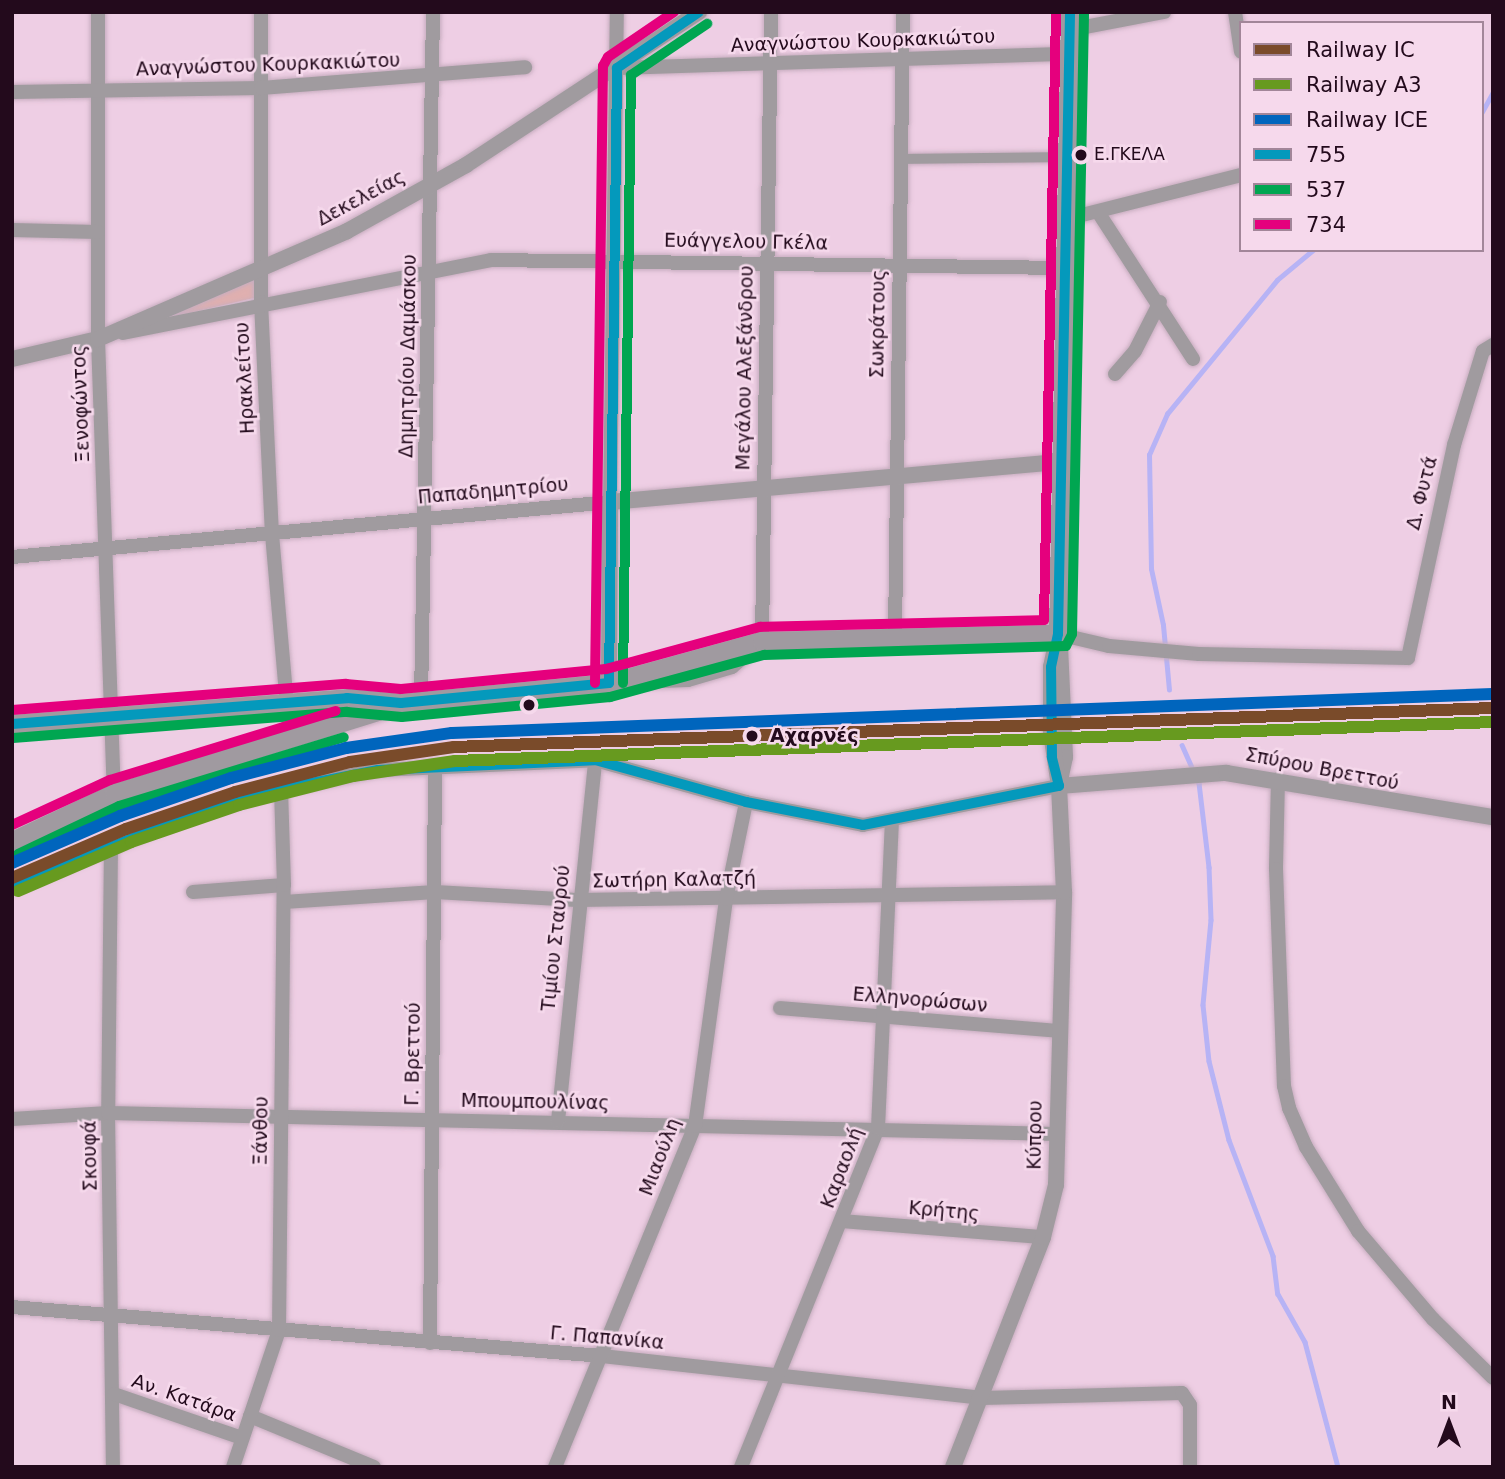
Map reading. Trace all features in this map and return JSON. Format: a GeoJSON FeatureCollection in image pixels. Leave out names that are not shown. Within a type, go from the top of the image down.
{"type":"FeatureCollection","features":[{"type":"Feature","properties":{"kind":"main road"},"geometry":{"type":"LineString","coordinates":[[12,842],[114,793],[289,741],[401,703],[609,683],[762,641],[1058,634],[1070,21]]}},
{"type":"Feature","properties":{"kind":"main road"},"geometry":{"type":"LineString","coordinates":[[12,724],[110,719],[347,698],[401,703]]}},
{"type":"Feature","properties":{"kind":"street","name":"Ξενοφώντος"},"geometry":{"type":"LineString","coordinates":[[98,12],[98,339],[114,793]]}},
{"type":"Feature","properties":{"kind":"street","name":"Ηρακλείτου"},"geometry":{"type":"LineString","coordinates":[[261,12],[261,302],[272,534],[289,741]]}},
{"type":"Feature","properties":{"kind":"street","name":"Δημητρίου Δαμάσκου"},"geometry":{"type":"LineString","coordinates":[[421,700],[433,12]]}},
{"type":"Feature","properties":{"kind":"street"},"geometry":{"type":"LineString","coordinates":[[609,683],[617,12]]}},
{"type":"Feature","properties":{"kind":"street","name":"Δεκελείας"},"geometry":{"type":"LineString","coordinates":[[12,359],[98,339],[261,272],[431,185],[617,68],[699,12]]}},
{"type":"Feature","properties":{"kind":"street","name":"Μεγάλου Αλεξάνδρου"},"geometry":{"type":"LineString","coordinates":[[762,641],[762,489],[771,12]]}},
{"type":"Feature","properties":{"kind":"street","name":"Σωκράτους"},"geometry":{"type":"LineString","coordinates":[[895,637],[903,12]]}},
{"type":"Feature","properties":{"kind":"street"},"geometry":{"type":"LineString","coordinates":[[1070,21],[1164,12]]}},
{"type":"Feature","properties":{"kind":"street"},"geometry":{"type":"LineString","coordinates":[[1235,12],[1239,39]]}},
{"type":"Feature","properties":{"kind":"street","name":"Αναγνώστου Κουρκακιώτου"},"geometry":{"type":"LineString","coordinates":[[617,68],[1069,54]]}},
{"type":"Feature","properties":{"kind":"street","name":"Αναγνώστου Κουρκακιώτου"},"geometry":{"type":"LineString","coordinates":[[12,92],[261,88],[432,77],[525,66]]}},
{"type":"Feature","properties":{"kind":"street"},"geometry":{"type":"LineString","coordinates":[[901,159],[1067,157]]}},
{"type":"Feature","properties":{"kind":"street"},"geometry":{"type":"LineString","coordinates":[[1066,219],[1239,177]]}},
{"type":"Feature","properties":{"kind":"street"},"geometry":{"type":"LineString","coordinates":[[1098,212],[1160,302],[1193,359]]}},
{"type":"Feature","properties":{"kind":"street"},"geometry":{"type":"LineString","coordinates":[[12,230],[98,232]]}},
{"type":"Feature","properties":{"kind":"street","name":"Ευάγγελου Γκέλα"},"geometry":{"type":"LineString","coordinates":[[98,339],[261,302],[428,269],[491,260],[613,259],[1065,268]]}},
{"type":"Feature","properties":{"kind":"street"},"geometry":{"type":"LineString","coordinates":[[1115,374],[1135,351],[1160,302]]}},
{"type":"Feature","properties":{"kind":"street","name":"Δ. Φυτά"},"geometry":{"type":"LineString","coordinates":[[1058,634],[1109,646],[1176,652],[1408,657],[1454,445],[1483,351],[1493,345]]}},
{"type":"Feature","properties":{"kind":"street","name":"Παπαδημητρίου"},"geometry":{"type":"LineString","coordinates":[[12,557],[105,546],[272,534],[424,518],[1061,462]]}},
{"type":"Feature","properties":{"kind":"street","name":"Κύπρου"},"geometry":{"type":"LineString","coordinates":[[953,1467],[1043,1237],[1056,1185],[1057,1031],[1064,891],[1059,786],[1051,733],[1052,667],[1058,634]]}},
{"type":"Feature","properties":{"kind":"street"},"geometry":{"type":"LineString","coordinates":[[12,887],[111,844],[194,813],[281,789],[378,770],[595,760],[746,802],[863,825],[1059,786]]}},
{"type":"Feature","properties":{"kind":"street","name":"Τιμίου Σταυρού"},"geometry":{"type":"LineString","coordinates":[[558,1121],[578,900],[595,760]]}},
{"type":"Feature","properties":{"kind":"street","name":"Γ. Βρεττού"},"geometry":{"type":"LineString","coordinates":[[430,1343],[435,766]]}},
{"type":"Feature","properties":{"kind":"street","name":"Σπύρου Βρεττού"},"geometry":{"type":"LineString","coordinates":[[1059,786],[1162,775],[1226,773],[1278,779],[1361,799],[1493,817]]}},
{"type":"Feature","properties":{"kind":"street"},"geometry":{"type":"LineString","coordinates":[[1278,779],[1276,869],[1284,1086],[1289,1108],[1306,1147],[1358,1231],[1433,1319],[1493,1378]]}},
{"type":"Feature","properties":{"kind":"street","name":"Ξάνθου"},"geometry":{"type":"LineString","coordinates":[[233,1467],[279,1330],[284,902],[281,789]]}},
{"type":"Feature","properties":{"kind":"street","name":"Μιαούλη"},"geometry":{"type":"LineString","coordinates":[[555,1467],[695,1126],[726,899],[746,802]]}},
{"type":"Feature","properties":{"kind":"street","name":"Καραολή"},"geometry":{"type":"LineString","coordinates":[[741,1467],[878,1128],[892,821]]}},
{"type":"Feature","properties":{"kind":"street","name":"Σκουφά"},"geometry":{"type":"LineString","coordinates":[[111,844],[108,1113],[113,1467]]}},
{"type":"Feature","properties":{"kind":"street"},"geometry":{"type":"LineString","coordinates":[[193,892],[284,886]]}},
{"type":"Feature","properties":{"kind":"street","name":"Σωτήρη Καλατζή"},"geometry":{"type":"LineString","coordinates":[[284,902],[435,892],[578,900],[1064,891]]}},
{"type":"Feature","properties":{"kind":"street","name":"Ελληνορώσων"},"geometry":{"type":"LineString","coordinates":[[780,1008],[1057,1031]]}},
{"type":"Feature","properties":{"kind":"street","name":"Μπουμπουλίνας"},"geometry":{"type":"LineString","coordinates":[[12,1119],[108,1113],[1057,1134]]}},
{"type":"Feature","properties":{"kind":"street","name":"Κρήτης"},"geometry":{"type":"LineString","coordinates":[[842,1221],[1043,1237]]}},
{"type":"Feature","properties":{"kind":"street","name":"Γ. Παπανίκα"},"geometry":{"type":"LineString","coordinates":[[12,1307],[602,1356],[981,1398],[1182,1393],[1191,1405],[1190,1467]]}},
{"type":"Feature","properties":{"kind":"street","name":"Αν. Κατάρα"},"geometry":{"type":"LineString","coordinates":[[114,1394],[242,1438]]}},
{"type":"Feature","properties":{"kind":"street","name":"Αν. Κατάρα"},"geometry":{"type":"LineString","coordinates":[[250,1416],[374,1467]]}},
{"type":"Feature","properties":{"kind":"shaded area"},"geometry":{"type":"Polygon","coordinates":[[[258,278],[258,297],[159,320],[258,278]]]}},
{"type":"Feature","properties":{"kind":"waterway"},"geometry":{"type":"LineString","coordinates":[[1484,108],[1493,92]]}},
{"type":"Feature","properties":{"kind":"waterway"},"geometry":{"type":"LineString","coordinates":[[1169,690],[1163,625],[1151,569],[1149,455],[1167,414],[1277,280],[1311,252]]}},
{"type":"Feature","properties":{"kind":"waterway"},"geometry":{"type":"LineString","coordinates":[[1182,745],[1199,783],[1209,867],[1211,920],[1203,1005],[1209,1061],[1229,1140],[1273,1256],[1278,1294],[1305,1342],[1338,1467]]}},
{"type":"Feature","properties":{"kind":"rail line","name":"ICE"},"geometry":{"type":"LineString","coordinates":[[12,863],[120,816],[231,778],[346,748],[452,733],[1492,694]]}},
{"type":"Feature","properties":{"kind":"rail line","name":"IC"},"geometry":{"type":"LineString","coordinates":[[12,878],[126,829],[235,792],[350,762],[454,747],[1493,708]]}},
{"type":"Feature","properties":{"kind":"rail line","name":"A3"},"geometry":{"type":"LineString","coordinates":[[18,891],[131,842],[239,805],[353,776],[455,761],[1493,722]]}},
{"type":"Feature","properties":{"kind":"transit line","name":"734"},"geometry":{"type":"LineString","coordinates":[[595,683],[603,66],[608,57],[674,12]]}},
{"type":"Feature","properties":{"kind":"transit line","name":"755"},"geometry":{"type":"LineString","coordinates":[[12,724],[347,698],[401,703],[609,683],[617,68],[699,12]]}},
{"type":"Feature","properties":{"kind":"transit line","name":"734"},"geometry":{"type":"LineString","coordinates":[[12,710],[346,684],[401,689],[606,669],[760,627],[1044,620],[1056,12]]}},
{"type":"Feature","properties":{"kind":"transit line","name":"755"},"geometry":{"type":"LineString","coordinates":[[12,887],[194,813],[281,789],[378,770],[595,760],[746,802],[863,825],[1059,786],[1052,757],[1051,667],[1058,634],[1070,12]]}},
{"type":"Feature","properties":{"kind":"transit line","name":"537"},"geometry":{"type":"LineString","coordinates":[[13,738],[347,712],[402,717],[610,697],[764,655],[1066,646],[1072,634],[1084,12]]}},
{"type":"Feature","properties":{"kind":"transit line","name":"537"},"geometry":{"type":"LineString","coordinates":[[623,683],[631,75],[707,24]]}},
{"type":"Feature","properties":{"kind":"transit line","name":"734"},"geometry":{"type":"LineString","coordinates":[[12,825],[110,780],[336,711]]}},
{"type":"Feature","properties":{"kind":"transit line","name":"537"},"geometry":{"type":"LineString","coordinates":[[18,854],[119,806],[344,737]]}},
{"type":"Feature","properties":{"kind":"place","name":"Ε.ΓΚΕΛΑ"},"geometry":{"type":"Point","coordinates":[1081,155]}},
{"type":"Feature","properties":{"kind":"place","name":"Αχαρνές"},"geometry":{"type":"Point","coordinates":[752,736]}}]}
